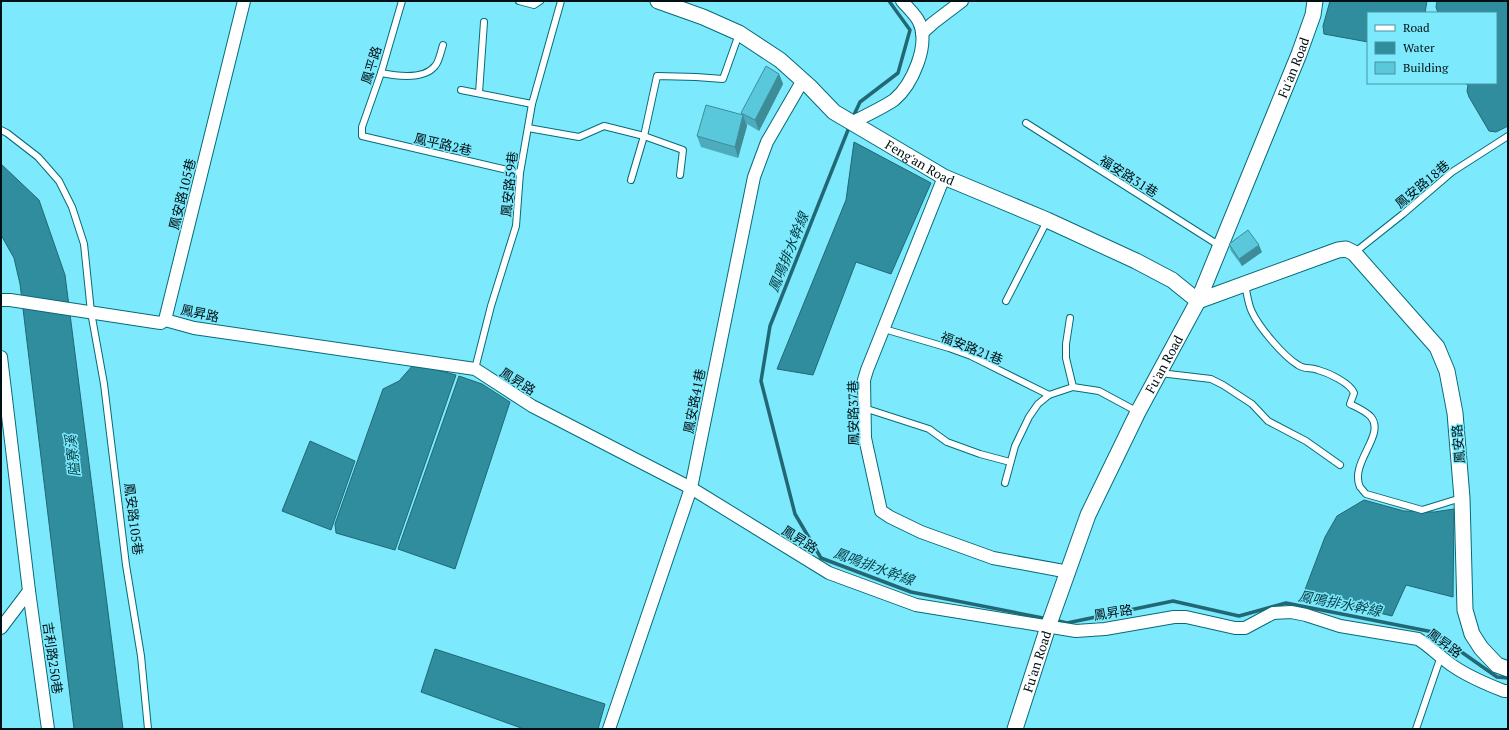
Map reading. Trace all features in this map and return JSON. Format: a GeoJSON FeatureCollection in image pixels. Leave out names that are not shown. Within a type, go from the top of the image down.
{"type":"FeatureCollection","features":[{"type":"Feature","properties":{"kind":"street","name":"鳳安路105巷"},"geometry":{"type":"LineString","coordinates":[[165,320],[244,1]]}},
{"type":"Feature","properties":{"kind":"street","name":"Feng'an Road"},"geometry":{"type":"LineString","coordinates":[[658,1],[704,17],[739,33],[780,60],[834,112],[944,177],[1047,220],[1136,261],[1172,280],[1198,301]]}},
{"type":"Feature","properties":{"kind":"street"},"geometry":{"type":"LineString","coordinates":[[851,123],[894,100],[910,81],[917,64],[922,43],[922,33],[919,21],[902,1]]}},
{"type":"Feature","properties":{"kind":"street"},"geometry":{"type":"LineString","coordinates":[[922,33],[962,1]]}},
{"type":"Feature","properties":{"kind":"street","name":"Fu'an Road"},"geometry":{"type":"LineString","coordinates":[[1015,729],[1048,627],[1069,572],[1088,515],[1138,412],[1198,301],[1299,54],[1313,15],[1315,1]]}},
{"type":"Feature","properties":{"kind":"street","name":"鳳安路41巷"},"geometry":{"type":"LineString","coordinates":[[609,729],[691,488],[754,177],[767,142],[802,80]]}},
{"type":"Feature","properties":{"kind":"street","name":"鳳安路37巷"},"geometry":{"type":"LineString","coordinates":[[944,177],[866,375],[864,408],[865,438],[881,511],[922,532],[993,558],[1069,572]]}},
{"type":"Feature","properties":{"kind":"street"},"geometry":{"type":"LineString","coordinates":[[1198,301],[1338,250],[1346,249],[1354,253]]}},
{"type":"Feature","properties":{"kind":"street","name":"鳳安路"},"geometry":{"type":"LineString","coordinates":[[1354,253],[1437,347],[1447,371],[1456,413],[1462,498],[1465,610],[1472,634],[1481,648],[1497,665],[1508,668]]}},
{"type":"Feature","properties":{"kind":"street"},"geometry":{"type":"LineString","coordinates":[[5,300],[161,323],[165,320]]}},
{"type":"Feature","properties":{"kind":"street","name":"鳳昇路"},"geometry":{"type":"LineString","coordinates":[[165,320],[194,328],[475,369],[532,406],[691,488],[829,574],[916,605],[1048,627],[1076,630],[1105,629],[1174,617],[1186,617],[1235,628],[1245,628],[1273,613],[1291,612],[1306,615],[1340,626],[1418,639],[1452,665],[1473,678],[1504,691],[1508,691]]}},
{"type":"Feature","properties":{"kind":"street","name":"吉利路250巷"},"geometry":{"type":"LineString","coordinates":[[1,357],[29,591],[48,729]]}},
{"type":"Feature","properties":{"kind":"street"},"geometry":{"type":"LineString","coordinates":[[1,628],[29,591]]}},
{"type":"Feature","properties":{"kind":"lane","name":"鳳平路"},"geometry":{"type":"LineString","coordinates":[[362,136],[362,127],[381,73],[402,1]]}},
{"type":"Feature","properties":{"kind":"lane"},"geometry":{"type":"LineString","coordinates":[[519,1],[534,5],[540,1]]}},
{"type":"Feature","properties":{"kind":"lane","name":"鳳安路59巷"},"geometry":{"type":"LineString","coordinates":[[475,369],[491,306],[516,226],[520,172],[532,104],[561,1]]}},
{"type":"Feature","properties":{"kind":"lane"},"geometry":{"type":"LineString","coordinates":[[479,93],[484,22]]}},
{"type":"Feature","properties":{"kind":"lane"},"geometry":{"type":"LineString","coordinates":[[631,180],[644,136],[657,76],[723,79],[739,33]]}},
{"type":"Feature","properties":{"kind":"lane"},"geometry":{"type":"LineString","coordinates":[[381,73],[398,76],[426,73],[436,66],[443,45]]}},
{"type":"Feature","properties":{"kind":"lane"},"geometry":{"type":"LineString","coordinates":[[461,90],[532,104]]}},
{"type":"Feature","properties":{"kind":"lane","name":"福安路31巷"},"geometry":{"type":"LineString","coordinates":[[1026,123],[1221,247]]}},
{"type":"Feature","properties":{"kind":"lane"},"geometry":{"type":"LineString","coordinates":[[528,128],[579,138],[604,126],[644,136],[683,150],[680,175]]}},
{"type":"Feature","properties":{"kind":"lane","name":"鳳安路105巷"},"geometry":{"type":"LineString","coordinates":[[1,130],[38,157],[58,181],[72,207],[84,244],[92,312],[104,384],[126,565],[141,656],[148,729]]}},
{"type":"Feature","properties":{"kind":"lane","name":"鳳平路2巷"},"geometry":{"type":"LineString","coordinates":[[362,136],[520,172]]}},
{"type":"Feature","properties":{"kind":"lane","name":"鳳安路18巷"},"geometry":{"type":"LineString","coordinates":[[1354,253],[1452,172],[1508,136]]}},
{"type":"Feature","properties":{"kind":"lane"},"geometry":{"type":"LineString","coordinates":[[1006,301],[1047,220]]}},
{"type":"Feature","properties":{"kind":"lane"},"geometry":{"type":"LineString","coordinates":[[1245,284],[1251,311],[1258,324],[1282,351],[1297,365],[1306,369],[1317,369],[1346,383],[1352,388],[1354,393],[1350,404],[1370,415],[1374,421],[1374,433],[1358,471],[1360,487],[1366,494],[1422,510],[1462,498]]}},
{"type":"Feature","properties":{"kind":"lane"},"geometry":{"type":"LineString","coordinates":[[1070,318],[1066,344],[1066,358],[1073,387]]}},
{"type":"Feature","properties":{"kind":"lane","name":"福安路21巷"},"geometry":{"type":"LineString","coordinates":[[884,329],[971,356],[1049,395]]}},
{"type":"Feature","properties":{"kind":"lane"},"geometry":{"type":"LineString","coordinates":[[1159,372],[1211,379],[1218,382],[1252,404],[1268,421],[1306,441],[1340,465]]}},
{"type":"Feature","properties":{"kind":"lane"},"geometry":{"type":"LineString","coordinates":[[1005,483],[1015,446],[1029,417],[1038,404],[1049,395],[1073,387],[1099,391],[1138,412]]}},
{"type":"Feature","properties":{"kind":"lane"},"geometry":{"type":"LineString","coordinates":[[864,408],[929,429],[947,442],[980,454],[1010,462]]}},
{"type":"Feature","properties":{"kind":"lane"},"geometry":{"type":"LineString","coordinates":[[1416,729],[1441,656]]}},
{"type":"Feature","properties":{"kind":"water"},"geometry":{"type":"Polygon","coordinates":[[[1330,1],[1427,1],[1425,12],[1367,12],[1367,42],[1324,34],[1323,26],[1330,1]]]}},
{"type":"Feature","properties":{"kind":"water"},"geometry":{"type":"Polygon","coordinates":[[[1437,1],[1508,1],[1508,126],[1496,132],[1489,131],[1467,91],[1468,85],[1466,84],[1497,84],[1497,12],[1438,12],[1436,7],[1437,1]]]}},
{"type":"Feature","properties":{"kind":"water"},"geometry":{"type":"Polygon","coordinates":[[[854,142],[931,183],[891,274],[856,262],[813,375],[777,369],[846,200],[854,142]]]}},
{"type":"Feature","properties":{"kind":"water","name":"隘寮溪"},"geometry":{"type":"Polygon","coordinates":[[[1,164],[39,200],[65,275],[123,729],[74,729],[20,284],[14,258],[1,235],[1,164]]]}},
{"type":"Feature","properties":{"kind":"water"},"geometry":{"type":"Polygon","coordinates":[[[414,364],[456,375],[395,550],[336,533],[335,524],[383,389],[399,381],[414,364]]]}},
{"type":"Feature","properties":{"kind":"water"},"geometry":{"type":"Polygon","coordinates":[[[459,376],[482,384],[510,402],[455,569],[398,549],[459,376]]]}},
{"type":"Feature","properties":{"kind":"water"},"geometry":{"type":"Polygon","coordinates":[[[310,441],[355,461],[331,530],[282,511],[310,441]]]}},
{"type":"Feature","properties":{"kind":"water"},"geometry":{"type":"Polygon","coordinates":[[[1364,500],[1404,511],[1434,512],[1454,509],[1453,597],[1406,585],[1392,616],[1303,595],[1325,537],[1337,516],[1364,500]]]}},
{"type":"Feature","properties":{"kind":"water"},"geometry":{"type":"Polygon","coordinates":[[[435,649],[605,704],[598,729],[524,729],[421,692],[435,649]]]}},
{"type":"Feature","properties":{"kind":"building"},"geometry":{"type":"Polygon","coordinates":[[[766,66],[779,74],[755,120],[741,113],[766,66]]]}},
{"type":"Feature","properties":{"kind":"building"},"geometry":{"type":"Polygon","coordinates":[[[706,105],[743,115],[735,147],[697,136],[706,105]]]}},
{"type":"Feature","properties":{"kind":"building"},"geometry":{"type":"Polygon","coordinates":[[[1248,230],[1259,245],[1239,259],[1229,244],[1248,230]]]}},
{"type":"Feature","properties":{"kind":"waterway","name":"鳳鳴排水幹線"},"geometry":{"type":"LineString","coordinates":[[853,117],[860,102],[898,73],[910,30],[889,1]]}},
{"type":"Feature","properties":{"kind":"waterway","name":"鳳鳴排水幹線"},"geometry":{"type":"LineString","coordinates":[[850,125],[770,326],[761,381],[795,514],[821,558],[911,592],[1048,619]]}},
{"type":"Feature","properties":{"kind":"waterway","name":"鳳鳴排水幹線"},"geometry":{"type":"LineString","coordinates":[[1054,620],[1067,623],[1173,601],[1239,616],[1286,603],[1433,632],[1497,677],[1508,678]]}}]}
